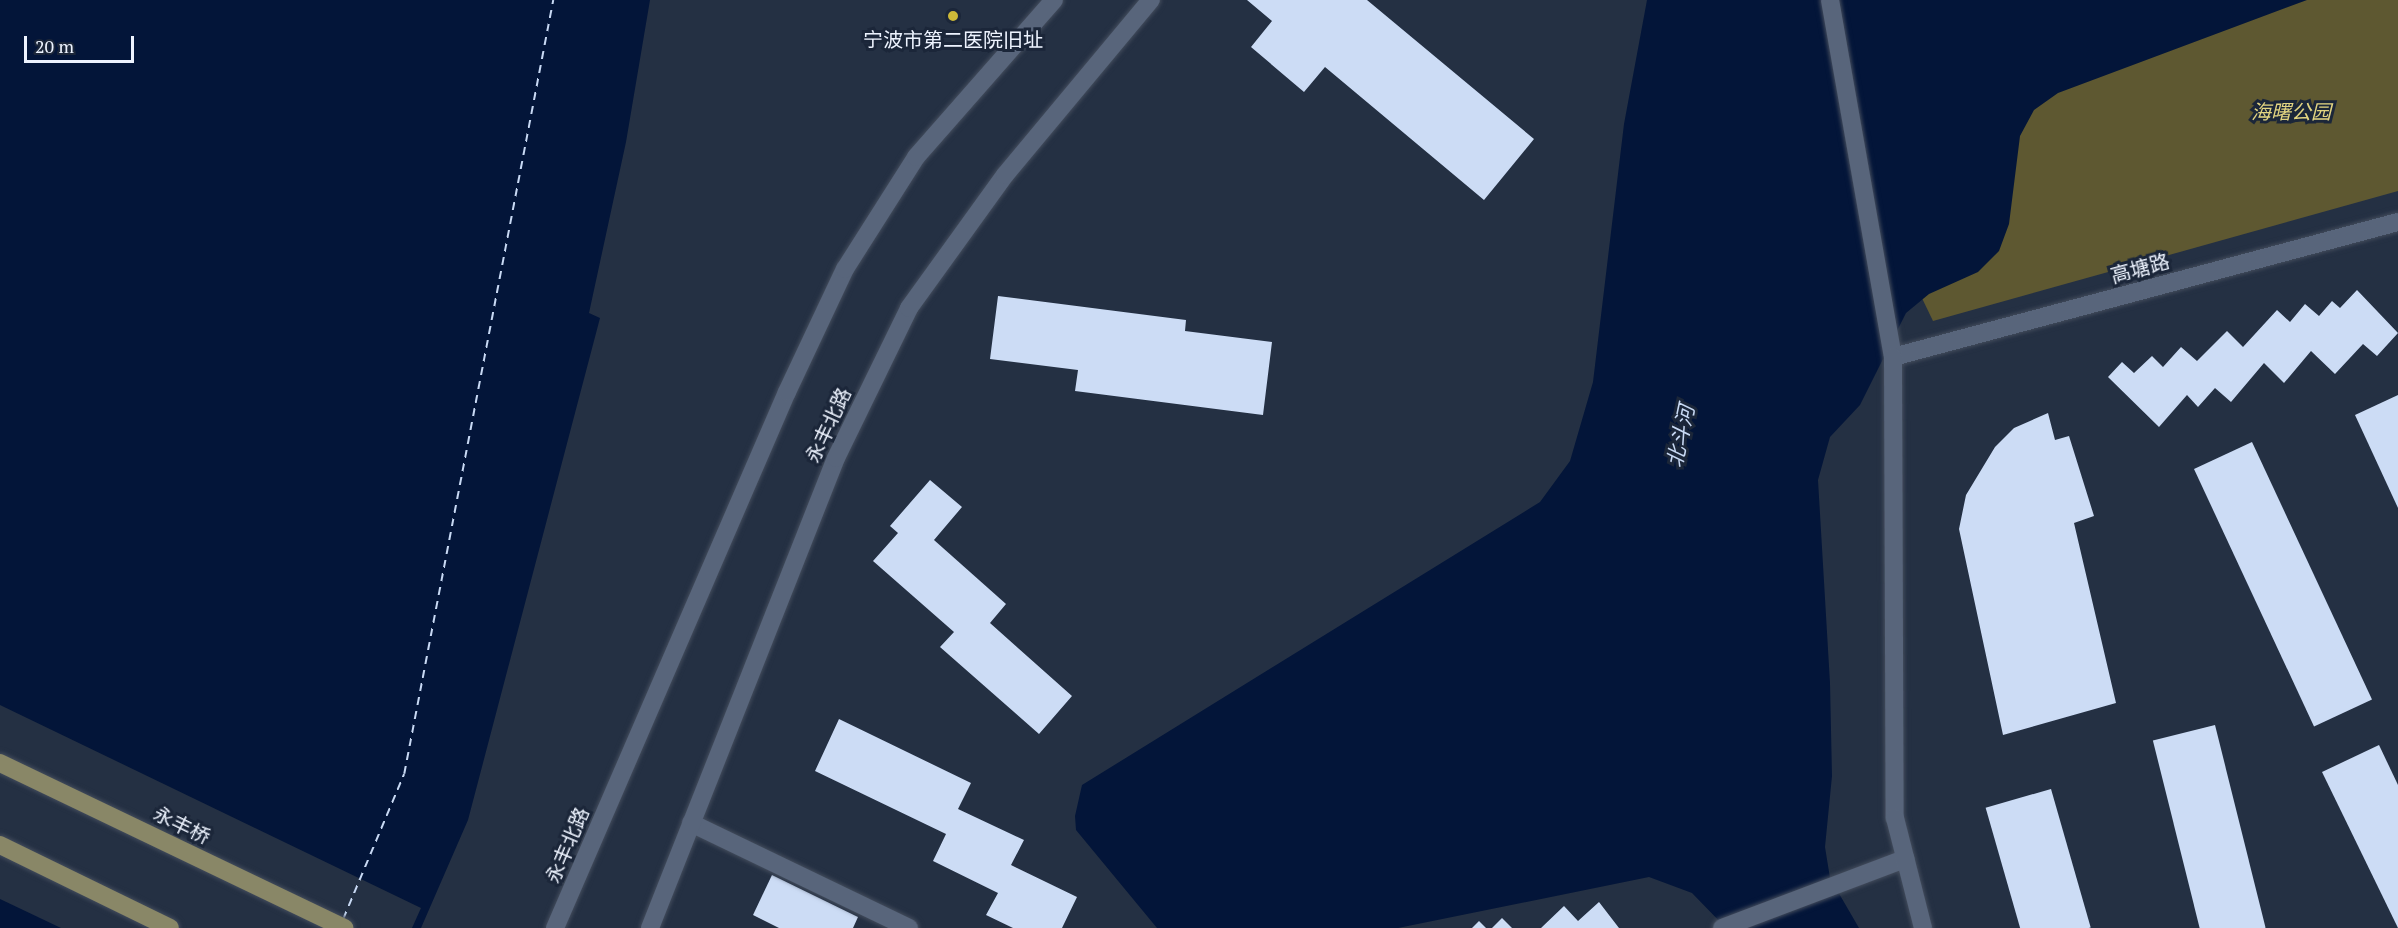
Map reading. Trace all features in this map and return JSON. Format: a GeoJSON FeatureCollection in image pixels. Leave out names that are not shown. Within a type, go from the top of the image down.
{"type":"FeatureCollection","features":[{"type":"Feature","properties":{"kind":"main road","name":"永丰北路"},"geometry":{"type":"LineString","coordinates":[[555,928],[787,392],[845,269],[916,157],[1054,0]]}},
{"type":"Feature","properties":{"kind":"main road","name":"永丰北路"},"geometry":{"type":"LineString","coordinates":[[650,928],[836,458],[909,308],[1005,175],[1151,0]]}},
{"type":"Feature","properties":{"kind":"main road"},"geometry":{"type":"LineString","coordinates":[[1830,0],[1893,357],[1895,818],[1923,928]]}},
{"type":"Feature","properties":{"kind":"main road","name":"高塘路"},"geometry":{"type":"LineString","coordinates":[[1893,357],[2398,222]]}},
{"type":"Feature","properties":{"kind":"main road","name":"永丰桥"},"geometry":{"type":"LineString","coordinates":[[0,763],[344,928]]}},
{"type":"Feature","properties":{"kind":"main road"},"geometry":{"type":"LineString","coordinates":[[692,823],[909,928]]}},
{"type":"Feature","properties":{"kind":"main road"},"geometry":{"type":"LineString","coordinates":[[0,845],[170,928]]}},
{"type":"Feature","properties":{"kind":"main road"},"geometry":{"type":"LineString","coordinates":[[1722,928],[1905,859]]}},
{"type":"Feature","properties":{"kind":"green space","name":"海曙公园"},"geometry":{"type":"Polygon","coordinates":[[[2286,0],[2398,0],[2398,191],[1933,321],[1920,294],[2025,99],[2286,0]]]}},
{"type":"Feature","properties":{"kind":"water"},"geometry":{"type":"Polygon","coordinates":[[[0,0],[650,0],[626,142],[589,313],[600,318],[468,820],[421,928],[0,928],[0,0]]]}},
{"type":"Feature","properties":{"kind":"water","name":"北斗河"},"geometry":{"type":"Polygon","coordinates":[[[1647,0],[2307,0],[2058,93],[2034,110],[2020,136],[2009,224],[1999,251],[1978,272],[1929,294],[1906,313],[1860,405],[1830,437],[1818,480],[1830,683],[1832,776],[1825,847],[1830,878],[1859,928],[1726,928],[1692,893],[1649,877],[1398,928],[1157,928],[1076,830],[1075,816],[1082,785],[1540,502],[1570,461],[1593,382],[1624,124],[1647,0]]]}},
{"type":"Feature","properties":{"kind":"pier"},"geometry":{"type":"Polygon","coordinates":[[[0,705],[421,908],[412,928],[61,928],[0,899],[0,705]]]}},
{"type":"Feature","properties":{"kind":"building"},"geometry":{"type":"Polygon","coordinates":[[[1247,0],[1367,0],[1534,139],[1484,200],[1325,67],[1304,92],[1251,47],[1272,21],[1247,0]]]}},
{"type":"Feature","properties":{"kind":"building"},"geometry":{"type":"Polygon","coordinates":[[[2357,290],[2398,333],[2377,356],[2363,344],[2335,374],[2311,351],[2284,383],[2264,363],[2231,402],[2215,388],[2198,407],[2187,395],[2159,427],[2108,377],[2122,362],[2134,373],[2152,356],[2163,367],[2181,347],[2197,361],[2227,331],[2243,347],[2277,310],[2290,322],[2305,304],[2319,316],[2332,301],[2340,308],[2357,290]]]}},
{"type":"Feature","properties":{"kind":"building"},"geometry":{"type":"Polygon","coordinates":[[[998,296],[1186,320],[1185,331],[1272,342],[1263,415],[1075,391],[1078,370],[990,359],[998,296]]]}},
{"type":"Feature","properties":{"kind":"building"},"geometry":{"type":"Polygon","coordinates":[[[2398,395],[2398,508],[2355,415],[2398,395]]]}},
{"type":"Feature","properties":{"kind":"building"},"geometry":{"type":"Polygon","coordinates":[[[2048,413],[2055,440],[2069,436],[2094,516],[2074,523],[2116,703],[2003,735],[1959,529],[1966,495],[1995,447],[2014,428],[2048,413]]]}},
{"type":"Feature","properties":{"kind":"building"},"geometry":{"type":"Polygon","coordinates":[[[2252,442],[2372,699],[2314,726],[2194,469],[2252,442]]]}},
{"type":"Feature","properties":{"kind":"building"},"geometry":{"type":"Polygon","coordinates":[[[930,480],[962,507],[934,540],[1006,604],[990,623],[1072,696],[1039,734],[940,647],[954,632],[873,561],[898,533],[890,526],[930,480]]]}},
{"type":"Feature","properties":{"kind":"building"},"geometry":{"type":"Polygon","coordinates":[[[839,719],[971,783],[958,809],[1024,840],[1011,865],[1077,897],[1062,928],[1013,928],[986,915],[998,893],[933,861],[946,834],[815,771],[839,719]]]}},
{"type":"Feature","properties":{"kind":"building"},"geometry":{"type":"Polygon","coordinates":[[[2215,725],[2266,928],[2200,928],[2153,740],[2215,725]]]}},
{"type":"Feature","properties":{"kind":"building"},"geometry":{"type":"Polygon","coordinates":[[[2379,745],[2398,785],[2398,928],[2322,772],[2379,745]]]}},
{"type":"Feature","properties":{"kind":"building"},"geometry":{"type":"Polygon","coordinates":[[[2051,789],[2091,927],[2020,928],[1986,808],[2051,789]]]}},
{"type":"Feature","properties":{"kind":"building"},"geometry":{"type":"Polygon","coordinates":[[[772,875],[858,917],[853,928],[779,928],[753,915],[772,875]]]}},
{"type":"Feature","properties":{"kind":"building"},"geometry":{"type":"Polygon","coordinates":[[[1599,902],[1619,928],[1541,928],[1564,906],[1578,921],[1599,902]]]}},
{"type":"Feature","properties":{"kind":"building"},"geometry":{"type":"Polygon","coordinates":[[[1502,918],[1512,928],[1492,928],[1502,918]]]}},
{"type":"Feature","properties":{"kind":"building"},"geometry":{"type":"Polygon","coordinates":[[[1479,921],[1486,928],[1472,928],[1479,921]]]}},
{"type":"Feature","properties":{"kind":"ferry route"},"geometry":{"type":"LineString","coordinates":[[343,919],[404,774],[553,0]]}},
{"type":"Feature","properties":{"kind":"place","name":"宁波市第二医院旧址"},"geometry":{"type":"Point","coordinates":[953,16]}}]}
